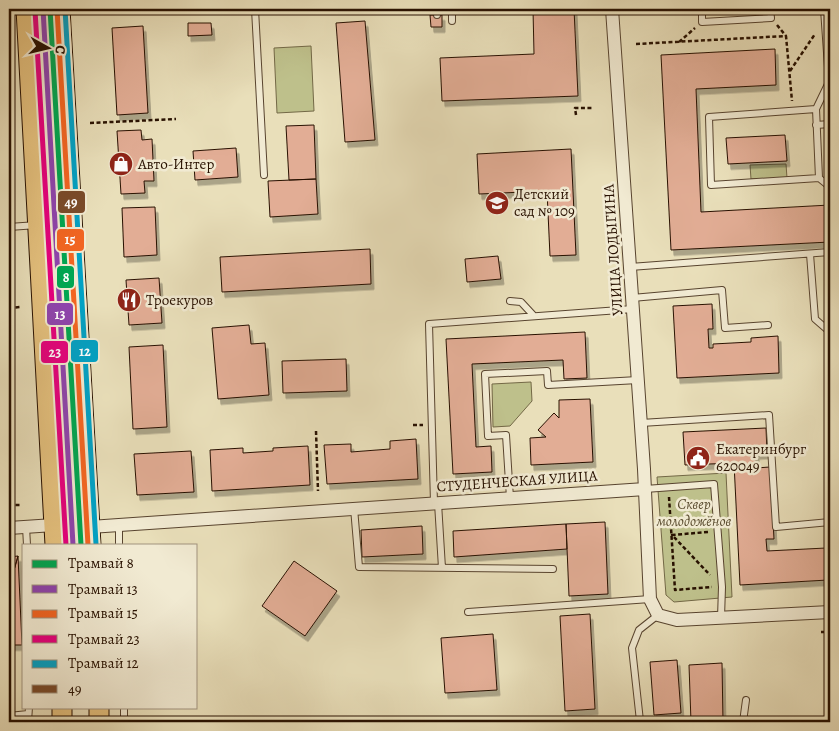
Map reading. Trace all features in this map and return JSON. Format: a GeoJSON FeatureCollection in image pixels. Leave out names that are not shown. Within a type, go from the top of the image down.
{"type":"FeatureCollection","features":[{"type":"Feature","properties":{"kind":"main road"},"geometry":{"type":"LineString","coordinates":[[26,9],[55,544]]}},
{"type":"Feature","properties":{"kind":"main road"},"geometry":{"type":"LineString","coordinates":[[60,9],[91,536]]}},
{"type":"Feature","properties":{"kind":"main road"},"geometry":{"type":"LineString","coordinates":[[62,708],[62,722]]}},
{"type":"Feature","properties":{"kind":"main road"},"geometry":{"type":"LineString","coordinates":[[99,722],[100,708]]}},
{"type":"Feature","properties":{"kind":"street","name":"УЛИЦА ЛОДЫГИНА"},"geometry":{"type":"LineString","coordinates":[[612,9],[645,489]]}},
{"type":"Feature","properties":{"kind":"street","name":"СТУДЕНЧЕСКАЯ УЛИЦА"},"geometry":{"type":"LineString","coordinates":[[91,536],[119,525],[645,489]]}},
{"type":"Feature","properties":{"kind":"street"},"geometry":{"type":"LineString","coordinates":[[645,489],[650,599],[658,615],[677,620],[830,612]]}},
{"type":"Feature","properties":{"kind":"street"},"geometry":{"type":"LineString","coordinates":[[9,528],[54,525]]}},
{"type":"Feature","properties":{"kind":"lane"},"geometry":{"type":"LineString","coordinates":[[255,9],[264,175]]}},
{"type":"Feature","properties":{"kind":"lane"},"geometry":{"type":"LineString","coordinates":[[452,9],[452,21]]}},
{"type":"Feature","properties":{"kind":"lane"},"geometry":{"type":"LineString","coordinates":[[702,9],[702,22],[771,18],[770,9]]}},
{"type":"Feature","properties":{"kind":"lane"},"geometry":{"type":"LineString","coordinates":[[819,178],[816,109],[828,82],[824,9]]}},
{"type":"Feature","properties":{"kind":"lane"},"geometry":{"type":"LineString","coordinates":[[816,109],[709,117],[711,185],[819,178],[830,187]]}},
{"type":"Feature","properties":{"kind":"lane"},"geometry":{"type":"LineString","coordinates":[[816,125],[830,124]]}},
{"type":"Feature","properties":{"kind":"lane"},"geometry":{"type":"LineString","coordinates":[[9,226],[38,225]]}},
{"type":"Feature","properties":{"kind":"lane"},"geometry":{"type":"LineString","coordinates":[[630,267],[830,252]]}},
{"type":"Feature","properties":{"kind":"lane"},"geometry":{"type":"LineString","coordinates":[[810,254],[815,319],[830,332]]}},
{"type":"Feature","properties":{"kind":"lane"},"geometry":{"type":"LineString","coordinates":[[442,568],[436,503],[429,324],[534,316],[722,290],[725,328],[768,326]]}},
{"type":"Feature","properties":{"kind":"lane"},"geometry":{"type":"LineString","coordinates":[[510,301],[521,302],[534,316]]}},
{"type":"Feature","properties":{"kind":"lane"},"geometry":{"type":"LineString","coordinates":[[510,498],[506,435],[488,436],[485,374],[547,370],[548,385],[638,380]]}},
{"type":"Feature","properties":{"kind":"lane"},"geometry":{"type":"LineString","coordinates":[[641,423],[769,415],[776,527],[830,522]]}},
{"type":"Feature","properties":{"kind":"lane"},"geometry":{"type":"LineString","coordinates":[[645,489],[714,484],[722,586],[721,618]]}},
{"type":"Feature","properties":{"kind":"lane"},"geometry":{"type":"LineString","coordinates":[[354,508],[359,567],[553,569]]}},
{"type":"Feature","properties":{"kind":"lane"},"geometry":{"type":"LineString","coordinates":[[119,525],[119,544]]}},
{"type":"Feature","properties":{"kind":"lane"},"geometry":{"type":"LineString","coordinates":[[26,527],[27,544]]}},
{"type":"Feature","properties":{"kind":"lane"},"geometry":{"type":"LineString","coordinates":[[468,612],[650,599]]}},
{"type":"Feature","properties":{"kind":"lane"},"geometry":{"type":"LineString","coordinates":[[650,722],[640,721],[632,648],[639,630],[658,615]]}},
{"type":"Feature","properties":{"kind":"lane"},"geometry":{"type":"LineString","coordinates":[[743,722],[746,700]]}},
{"type":"Feature","properties":{"kind":"lane"},"geometry":{"type":"LineString","coordinates":[[124,708],[124,722]]}},
{"type":"Feature","properties":{"kind":"lane"},"geometry":{"type":"LineString","coordinates":[[9,716],[29,711],[28,722]]}},
{"type":"Feature","properties":{"kind":"path"},"geometry":{"type":"LineString","coordinates":[[84,13],[139,9]]}},
{"type":"Feature","properties":{"kind":"path"},"geometry":{"type":"LineString","coordinates":[[789,72],[825,20]]}},
{"type":"Feature","properties":{"kind":"path"},"geometry":{"type":"LineString","coordinates":[[678,42],[702,22]]}},
{"type":"Feature","properties":{"kind":"path"},"geometry":{"type":"LineString","coordinates":[[636,44],[786,36],[793,110]]}},
{"type":"Feature","properties":{"kind":"path"},"geometry":{"type":"LineString","coordinates":[[576,115],[575,108],[592,108]]}},
{"type":"Feature","properties":{"kind":"path"},"geometry":{"type":"LineString","coordinates":[[90,123],[176,119]]}},
{"type":"Feature","properties":{"kind":"path"},"geometry":{"type":"LineString","coordinates":[[9,308],[20,307]]}},
{"type":"Feature","properties":{"kind":"path"},"geometry":{"type":"LineString","coordinates":[[316,431],[318,491]]}},
{"type":"Feature","properties":{"kind":"path"},"geometry":{"type":"LineString","coordinates":[[668,488],[675,590],[722,586]]}},
{"type":"Feature","properties":{"kind":"path"},"geometry":{"type":"LineString","coordinates":[[9,505],[20,504]]}},
{"type":"Feature","properties":{"kind":"path"},"geometry":{"type":"LineString","coordinates":[[672,535],[717,531]]}},
{"type":"Feature","properties":{"kind":"path"},"geometry":{"type":"LineString","coordinates":[[672,535],[722,586]]}},
{"type":"Feature","properties":{"kind":"path"},"geometry":{"type":"LineString","coordinates":[[821,632],[830,632]]}},
{"type":"Feature","properties":{"kind":"green space"},"geometry":{"type":"Polygon","coordinates":[[[311,46],[314,111],[277,113],[274,48],[311,46]]]}},
{"type":"Feature","properties":{"kind":"green space"},"geometry":{"type":"Polygon","coordinates":[[[786,164],[787,178],[751,179],[750,165],[786,164]]]}},
{"type":"Feature","properties":{"kind":"green space"},"geometry":{"type":"Polygon","coordinates":[[[531,382],[532,401],[510,426],[493,427],[492,384],[531,382]]]}},
{"type":"Feature","properties":{"kind":"green space","name":"Сквер молодожёнов"},"geometry":{"type":"Polygon","coordinates":[[[726,473],[732,597],[674,602],[666,595],[657,477],[726,473]]]}},
{"type":"Feature","properties":{"kind":"building"},"geometry":{"type":"Polygon","coordinates":[[[533,9],[574,9],[578,96],[442,101],[440,58],[534,54],[533,9]]]}},
{"type":"Feature","properties":{"kind":"building"},"geometry":{"type":"Polygon","coordinates":[[[430,15],[442,15],[442,27],[431,27],[430,15]]]}},
{"type":"Feature","properties":{"kind":"building"},"geometry":{"type":"Polygon","coordinates":[[[365,21],[375,140],[345,142],[336,23],[365,21]]]}},
{"type":"Feature","properties":{"kind":"building"},"geometry":{"type":"Polygon","coordinates":[[[188,23],[211,23],[212,35],[188,36],[188,23]]]}},
{"type":"Feature","properties":{"kind":"building"},"geometry":{"type":"Polygon","coordinates":[[[143,26],[148,113],[117,115],[112,28],[143,26]]]}},
{"type":"Feature","properties":{"kind":"building"},"geometry":{"type":"Polygon","coordinates":[[[775,49],[776,85],[696,89],[701,212],[830,205],[830,242],[671,250],[661,55],[775,49]]]}},
{"type":"Feature","properties":{"kind":"building"},"geometry":{"type":"Polygon","coordinates":[[[314,125],[316,179],[289,180],[286,126],[314,125]]]}},
{"type":"Feature","properties":{"kind":"building"},"geometry":{"type":"Polygon","coordinates":[[[141,130],[142,140],[152,139],[154,181],[144,181],[145,193],[121,194],[117,131],[141,130]]]}},
{"type":"Feature","properties":{"kind":"building"},"geometry":{"type":"Polygon","coordinates":[[[785,135],[787,161],[728,164],[726,138],[785,135]]]}},
{"type":"Feature","properties":{"kind":"building"},"geometry":{"type":"Polygon","coordinates":[[[236,148],[238,177],[195,180],[193,151],[236,148]]]}},
{"type":"Feature","properties":{"kind":"building"},"geometry":{"type":"Polygon","coordinates":[[[571,149],[576,255],[550,256],[547,191],[479,194],[477,154],[571,149]]]}},
{"type":"Feature","properties":{"kind":"building"},"geometry":{"type":"Polygon","coordinates":[[[316,179],[318,214],[270,217],[268,181],[316,179]]]}},
{"type":"Feature","properties":{"kind":"building"},"geometry":{"type":"Polygon","coordinates":[[[155,207],[157,255],[124,257],[122,208],[155,207]]]}},
{"type":"Feature","properties":{"kind":"building"},"geometry":{"type":"Polygon","coordinates":[[[370,249],[371,284],[222,292],[220,257],[370,249]]]}},
{"type":"Feature","properties":{"kind":"building"},"geometry":{"type":"Polygon","coordinates":[[[498,256],[501,279],[467,282],[465,259],[498,256]]]}},
{"type":"Feature","properties":{"kind":"building"},"geometry":{"type":"Polygon","coordinates":[[[159,278],[162,323],[129,325],[126,280],[159,278]]]}},
{"type":"Feature","properties":{"kind":"building"},"geometry":{"type":"Polygon","coordinates":[[[712,304],[713,329],[708,329],[709,348],[713,348],[713,344],[751,342],[751,338],[778,336],[779,373],[677,378],[673,306],[712,304]]]}},
{"type":"Feature","properties":{"kind":"building"},"geometry":{"type":"Polygon","coordinates":[[[249,325],[251,344],[265,343],[269,395],[218,399],[212,328],[249,325]]]}},
{"type":"Feature","properties":{"kind":"building"},"geometry":{"type":"Polygon","coordinates":[[[585,332],[587,378],[564,379],[563,360],[472,364],[476,447],[491,446],[492,472],[453,474],[446,339],[585,332]]]}},
{"type":"Feature","properties":{"kind":"building"},"geometry":{"type":"Polygon","coordinates":[[[163,345],[167,427],[133,429],[129,347],[163,345]]]}},
{"type":"Feature","properties":{"kind":"building"},"geometry":{"type":"Polygon","coordinates":[[[346,359],[347,391],[283,393],[282,361],[346,359]]]}},
{"type":"Feature","properties":{"kind":"building"},"geometry":{"type":"Polygon","coordinates":[[[590,399],[593,462],[531,465],[530,438],[546,437],[538,430],[554,413],[559,418],[559,400],[590,399]]]}},
{"type":"Feature","properties":{"kind":"building"},"geometry":{"type":"Polygon","coordinates":[[[766,428],[767,453],[756,454],[756,468],[770,467],[774,539],[766,539],[767,551],[826,548],[828,580],[740,585],[734,463],[685,465],[683,432],[766,428]]]}},
{"type":"Feature","properties":{"kind":"building"},"geometry":{"type":"Polygon","coordinates":[[[416,439],[418,479],[327,484],[324,445],[351,444],[351,452],[390,449],[390,441],[416,439]]]}},
{"type":"Feature","properties":{"kind":"building"},"geometry":{"type":"Polygon","coordinates":[[[308,446],[310,485],[212,491],[210,450],[243,448],[243,453],[273,451],[273,448],[308,446]]]}},
{"type":"Feature","properties":{"kind":"building"},"geometry":{"type":"Polygon","coordinates":[[[191,451],[194,492],[137,495],[134,454],[191,451]]]}},
{"type":"Feature","properties":{"kind":"building"},"geometry":{"type":"Polygon","coordinates":[[[605,522],[608,594],[569,596],[566,524],[605,522]]]}},
{"type":"Feature","properties":{"kind":"building"},"geometry":{"type":"Polygon","coordinates":[[[566,524],[567,549],[454,557],[453,531],[566,524]]]}},
{"type":"Feature","properties":{"kind":"building"},"geometry":{"type":"Polygon","coordinates":[[[422,526],[423,554],[362,557],[361,530],[422,526]]]}},
{"type":"Feature","properties":{"kind":"building"},"geometry":{"type":"Polygon","coordinates":[[[18,556],[22,645],[9,645],[9,588],[18,556]]]}},
{"type":"Feature","properties":{"kind":"building"},"geometry":{"type":"Polygon","coordinates":[[[18,556],[9,588],[9,557],[18,556]]]}},
{"type":"Feature","properties":{"kind":"building"},"geometry":{"type":"Polygon","coordinates":[[[294,561],[337,591],[305,636],[262,606],[294,561]]]}},
{"type":"Feature","properties":{"kind":"building"},"geometry":{"type":"Polygon","coordinates":[[[590,614],[595,709],[565,711],[560,616],[590,614]]]}},
{"type":"Feature","properties":{"kind":"building"},"geometry":{"type":"Polygon","coordinates":[[[493,634],[497,690],[445,693],[441,638],[493,634]]]}},
{"type":"Feature","properties":{"kind":"building"},"geometry":{"type":"Polygon","coordinates":[[[677,660],[681,713],[654,715],[650,662],[677,660]]]}},
{"type":"Feature","properties":{"kind":"building"},"geometry":{"type":"Polygon","coordinates":[[[722,663],[723,722],[691,722],[689,665],[722,663]]]}},
{"type":"Feature","properties":{"kind":"tram line","name":"13"},"geometry":{"type":"LineString","coordinates":[[43,9],[73,544]]}},
{"type":"Feature","properties":{"kind":"tram line","name":"8"},"geometry":{"type":"LineString","coordinates":[[50,9],[81,544]]}},
{"type":"Feature","properties":{"kind":"tram line","name":"15"},"geometry":{"type":"LineString","coordinates":[[57,9],[88,544]]}},
{"type":"Feature","properties":{"kind":"tram line","name":"12"},"geometry":{"type":"LineString","coordinates":[[65,9],[96,544]]}},
{"type":"Feature","properties":{"kind":"tram line","name":"23"},"geometry":{"type":"LineString","coordinates":[[35,10],[66,544]]}},
{"type":"Feature","properties":{"kind":"transit line","name":"49"},"geometry":{"type":"LineString","coordinates":[[60,9],[91,544]]}},
{"type":"Feature","properties":{"kind":"place","name":"Авто-Интер"},"geometry":{"type":"Point","coordinates":[121,164]}},
{"type":"Feature","properties":{"kind":"place","name":"Детский сад № 109"},"geometry":{"type":"Point","coordinates":[497,203]}},
{"type":"Feature","properties":{"kind":"place","name":"Троекуров"},"geometry":{"type":"Point","coordinates":[129,300]}},
{"type":"Feature","properties":{"kind":"place","name":"Екатеринбург 620049"},"geometry":{"type":"Point","coordinates":[698,458]}}]}
